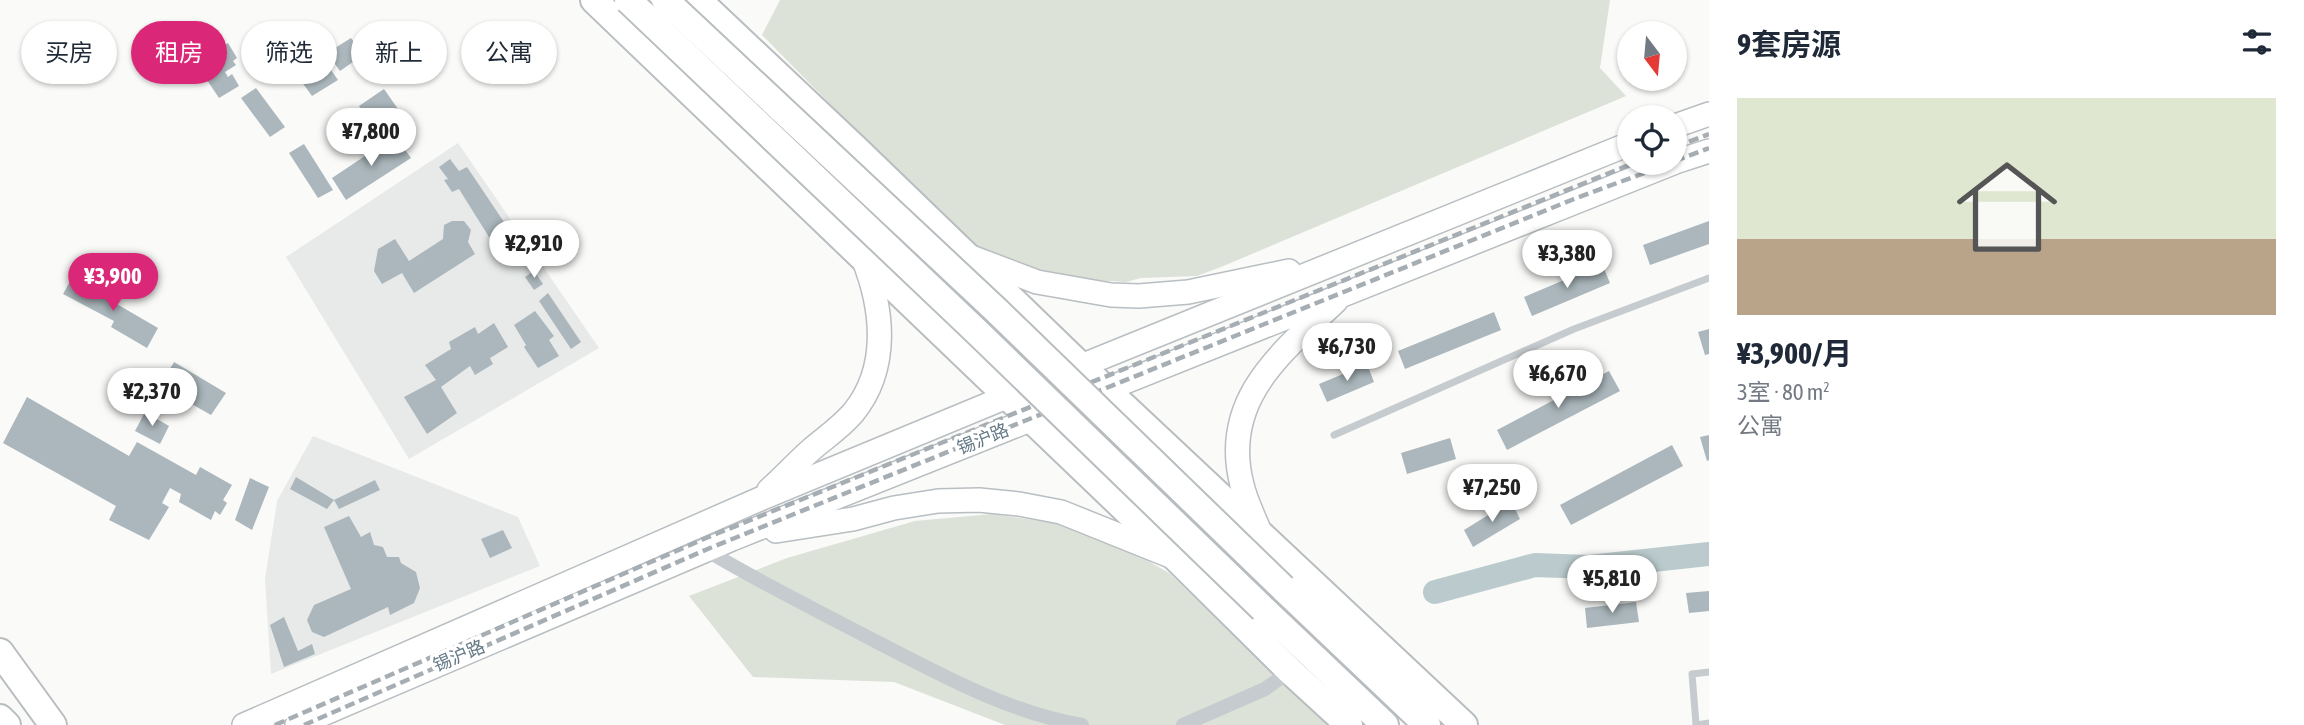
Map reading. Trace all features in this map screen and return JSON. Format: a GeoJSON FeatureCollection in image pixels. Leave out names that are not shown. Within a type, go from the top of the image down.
{"type":"FeatureCollection","features":[{"type":"Feature","properties":{"kind":"highway"},"geometry":{"type":"LineString","coordinates":[[594,0],[1349,725]]}},
{"type":"Feature","properties":{"kind":"highway"},"geometry":{"type":"LineString","coordinates":[[628,0],[1385,725]]}},
{"type":"Feature","properties":{"kind":"highway"},"geometry":{"type":"LineString","coordinates":[[665,0],[996,310],[1427,725]]}},
{"type":"Feature","properties":{"kind":"highway"},"geometry":{"type":"LineString","coordinates":[[698,0],[858,150],[1080,366],[1464,725]]}},
{"type":"Feature","properties":{"kind":"highway"},"geometry":{"type":"LineString","coordinates":[[0,652],[53,725]]}},
{"type":"Feature","properties":{"kind":"highway"},"geometry":{"type":"LineString","coordinates":[[0,718],[7,725]]}},
{"type":"Feature","properties":{"kind":"main road"},"geometry":{"type":"LineString","coordinates":[[1687,122],[1709,114]]}},
{"type":"Feature","properties":{"kind":"main road"},"geometry":{"type":"LineString","coordinates":[[964,254],[1037,282],[1098,293],[1139,296],[1188,292],[1340,261],[1617,149]]}},
{"type":"Feature","properties":{"kind":"main road","name":"锡沪路"},"geometry":{"type":"LineString","coordinates":[[1687,158],[1709,151]]}},
{"type":"Feature","properties":{"kind":"main road","name":"锡沪路"},"geometry":{"type":"LineString","coordinates":[[297,725],[732,539],[1641,175]]}},
{"type":"Feature","properties":{"kind":"main road"},"geometry":{"type":"LineString","coordinates":[[760,499],[855,411],[869,385],[878,357],[880,332],[876,295],[863,258]]}},
{"type":"Feature","properties":{"kind":"main road","name":"锡沪路"},"geometry":{"type":"LineString","coordinates":[[244,725],[760,499],[1340,261]]}},
{"type":"Feature","properties":{"kind":"main road"},"geometry":{"type":"LineString","coordinates":[[1263,538],[1242,485],[1237,446],[1248,400],[1274,359],[1346,292]]}},
{"type":"Feature","properties":{"kind":"main road"},"geometry":{"type":"LineString","coordinates":[[732,539],[853,519],[894,508],[937,501],[979,500],[1061,512],[1177,559]]}},
{"type":"Feature","properties":{"kind":"street"},"geometry":{"type":"LineString","coordinates":[[706,550],[746,574],[968,689],[1017,709],[1082,725]]}},
{"type":"Feature","properties":{"kind":"street"},"geometry":{"type":"LineString","coordinates":[[1183,725],[1265,689],[1290,671]]}},
{"type":"Feature","properties":{"kind":"lane"},"geometry":{"type":"LineString","coordinates":[[1334,435],[1574,329],[1709,278]]}},
{"type":"Feature","properties":{"kind":"lane"},"geometry":{"type":"LineString","coordinates":[[1709,672],[1692,674],[1696,725],[1709,723]]}},
{"type":"Feature","properties":{"kind":"shaded area"},"geometry":{"type":"Polygon","coordinates":[[[780,0],[1610,0],[1600,68],[1617,86],[1617,91],[1621,91],[1626,96],[1197,276],[1141,278],[1126,282],[1088,280],[1016,264],[966,242],[762,35],[780,0]]]}},
{"type":"Feature","properties":{"kind":"shaded area"},"geometry":{"type":"Polygon","coordinates":[[[458,143],[599,348],[409,459],[286,257],[458,143]]]}},
{"type":"Feature","properties":{"kind":"shaded area"},"geometry":{"type":"Polygon","coordinates":[[[313,436],[518,517],[540,566],[271,674],[265,579],[277,501],[313,436]]]}},
{"type":"Feature","properties":{"kind":"shaded area"},"geometry":{"type":"Polygon","coordinates":[[[992,514],[1061,524],[1119,544],[1169,573],[1329,725],[1005,725],[894,682],[753,677],[689,596],[787,558],[915,521],[992,514]]]}},
{"type":"Feature","properties":{"kind":"building"},"geometry":{"type":"Polygon","coordinates":[[[351,38],[351,63],[340,71],[337,67],[337,47],[351,38]]]}},
{"type":"Feature","properties":{"kind":"building"},"geometry":{"type":"Polygon","coordinates":[[[228,43],[237,58],[233,61],[236,65],[227,71],[228,43]]]}},
{"type":"Feature","properties":{"kind":"building"},"geometry":{"type":"Polygon","coordinates":[[[232,74],[239,86],[219,98],[210,84],[227,84],[227,75],[232,74]]]}},
{"type":"Feature","properties":{"kind":"building"},"geometry":{"type":"Polygon","coordinates":[[[303,84],[332,84],[312,96],[303,84]]]}},
{"type":"Feature","properties":{"kind":"building"},"geometry":{"type":"Polygon","coordinates":[[[256,88],[285,127],[270,137],[241,98],[256,88]]]}},
{"type":"Feature","properties":{"kind":"building"},"geometry":{"type":"Polygon","coordinates":[[[384,89],[405,119],[378,136],[359,106],[384,89]]]}},
{"type":"Feature","properties":{"kind":"building"},"geometry":{"type":"Polygon","coordinates":[[[395,136],[411,158],[346,200],[332,178],[395,136]]]}},
{"type":"Feature","properties":{"kind":"building"},"geometry":{"type":"Polygon","coordinates":[[[304,144],[333,190],[318,198],[289,153],[304,144]]]}},
{"type":"Feature","properties":{"kind":"building"},"geometry":{"type":"Polygon","coordinates":[[[450,159],[459,171],[467,167],[506,225],[489,237],[459,189],[452,192],[444,180],[448,179],[439,167],[450,159]]]}},
{"type":"Feature","properties":{"kind":"building"},"geometry":{"type":"Polygon","coordinates":[[[452,221],[464,221],[471,230],[468,242],[475,254],[414,293],[402,273],[382,284],[374,271],[378,249],[395,239],[409,261],[443,239],[444,225],[452,221]]]}},
{"type":"Feature","properties":{"kind":"building"},"geometry":{"type":"Polygon","coordinates":[[[1709,221],[1709,244],[1650,265],[1643,245],[1709,221]]]}},
{"type":"Feature","properties":{"kind":"building"},"geometry":{"type":"Polygon","coordinates":[[[1602,264],[1610,283],[1532,316],[1524,297],[1602,264]]]}},
{"type":"Feature","properties":{"kind":"building"},"geometry":{"type":"Polygon","coordinates":[[[534,271],[543,284],[534,290],[525,277],[534,271]]]}},
{"type":"Feature","properties":{"kind":"building"},"geometry":{"type":"Polygon","coordinates":[[[72,278],[158,328],[147,348],[111,327],[114,321],[63,294],[72,278]]]}},
{"type":"Feature","properties":{"kind":"building"},"geometry":{"type":"Polygon","coordinates":[[[548,293],[581,342],[571,349],[539,301],[548,293]]]}},
{"type":"Feature","properties":{"kind":"building"},"geometry":{"type":"Polygon","coordinates":[[[535,311],[554,336],[549,340],[559,356],[538,368],[514,325],[535,311]]]}},
{"type":"Feature","properties":{"kind":"building"},"geometry":{"type":"Polygon","coordinates":[[[1494,312],[1501,330],[1405,369],[1398,351],[1494,312]]]}},
{"type":"Feature","properties":{"kind":"building"},"geometry":{"type":"Polygon","coordinates":[[[494,323],[508,347],[490,358],[493,364],[475,375],[470,366],[441,387],[457,413],[427,434],[404,397],[436,380],[425,365],[451,349],[449,342],[475,327],[478,334],[494,323]]]}},
{"type":"Feature","properties":{"kind":"building"},"geometry":{"type":"Polygon","coordinates":[[[1709,329],[1709,354],[1705,355],[1698,332],[1709,329]]]}},
{"type":"Feature","properties":{"kind":"building"},"geometry":{"type":"Polygon","coordinates":[[[174,362],[226,393],[211,415],[160,386],[174,362]]]}},
{"type":"Feature","properties":{"kind":"building"},"geometry":{"type":"Polygon","coordinates":[[[1367,364],[1374,382],[1327,402],[1319,384],[1367,364]]]}},
{"type":"Feature","properties":{"kind":"building"},"geometry":{"type":"Polygon","coordinates":[[[1609,371],[1620,391],[1507,450],[1497,430],[1609,371]]]}},
{"type":"Feature","properties":{"kind":"building"},"geometry":{"type":"Polygon","coordinates":[[[27,397],[129,456],[137,442],[196,475],[200,467],[232,485],[223,500],[227,503],[220,515],[215,511],[211,520],[179,502],[181,494],[170,488],[162,503],[169,507],[149,540],[109,520],[116,506],[3,443],[27,397]]]}},
{"type":"Feature","properties":{"kind":"building"},"geometry":{"type":"Polygon","coordinates":[[[145,412],[169,426],[160,444],[135,431],[145,412]]]}},
{"type":"Feature","properties":{"kind":"building"},"geometry":{"type":"Polygon","coordinates":[[[1709,435],[1709,460],[1707,461],[1700,437],[1709,435]]]}},
{"type":"Feature","properties":{"kind":"building"},"geometry":{"type":"Polygon","coordinates":[[[1450,438],[1456,459],[1407,474],[1401,453],[1450,438]]]}},
{"type":"Feature","properties":{"kind":"building"},"geometry":{"type":"Polygon","coordinates":[[[1672,445],[1683,466],[1571,525],[1560,505],[1672,445]]]}},
{"type":"Feature","properties":{"kind":"building"},"geometry":{"type":"Polygon","coordinates":[[[296,477],[334,500],[327,509],[290,489],[296,477]]]}},
{"type":"Feature","properties":{"kind":"building"},"geometry":{"type":"Polygon","coordinates":[[[250,478],[269,487],[252,530],[235,520],[250,478]]]}},
{"type":"Feature","properties":{"kind":"building"},"geometry":{"type":"Polygon","coordinates":[[[375,480],[380,490],[339,509],[334,500],[375,480]]]}},
{"type":"Feature","properties":{"kind":"building"},"geometry":{"type":"Polygon","coordinates":[[[1511,501],[1520,519],[1473,547],[1464,530],[1511,501]]]}},
{"type":"Feature","properties":{"kind":"building"},"geometry":{"type":"Polygon","coordinates":[[[349,516],[361,537],[370,532],[374,545],[383,547],[387,557],[399,557],[401,563],[416,572],[420,588],[414,603],[390,615],[388,607],[324,637],[312,632],[307,620],[314,605],[351,589],[324,527],[349,516]]]}},
{"type":"Feature","properties":{"kind":"building"},"geometry":{"type":"Polygon","coordinates":[[[503,530],[512,548],[490,558],[481,539],[503,530]]]}},
{"type":"Feature","properties":{"kind":"building"},"geometry":{"type":"Polygon","coordinates":[[[1709,591],[1709,611],[1689,613],[1686,593],[1709,591]]]}},
{"type":"Feature","properties":{"kind":"building"},"geometry":{"type":"Polygon","coordinates":[[[1636,602],[1639,622],[1587,628],[1585,608],[1636,602]]]}},
{"type":"Feature","properties":{"kind":"building"},"geometry":{"type":"Polygon","coordinates":[[[284,617],[298,651],[312,644],[315,654],[284,667],[270,625],[284,617]]]}},
{"type":"Feature","properties":{"kind":"waterway"},"geometry":{"type":"LineString","coordinates":[[1435,592],[1535,565],[1589,567],[1709,554]]}},
{"type":"Feature","properties":{"kind":"railway"},"geometry":{"type":"LineString","coordinates":[[1687,142],[1709,134]]}},
{"type":"Feature","properties":{"kind":"railway"},"geometry":{"type":"LineString","coordinates":[[1687,156],[1709,148]]}},
{"type":"Feature","properties":{"kind":"railway"},"geometry":{"type":"LineString","coordinates":[[275,725],[706,538],[1617,170]]}},
{"type":"Feature","properties":{"kind":"railway"},"geometry":{"type":"LineString","coordinates":[[304,725],[710,548],[1639,175]]}}]}
